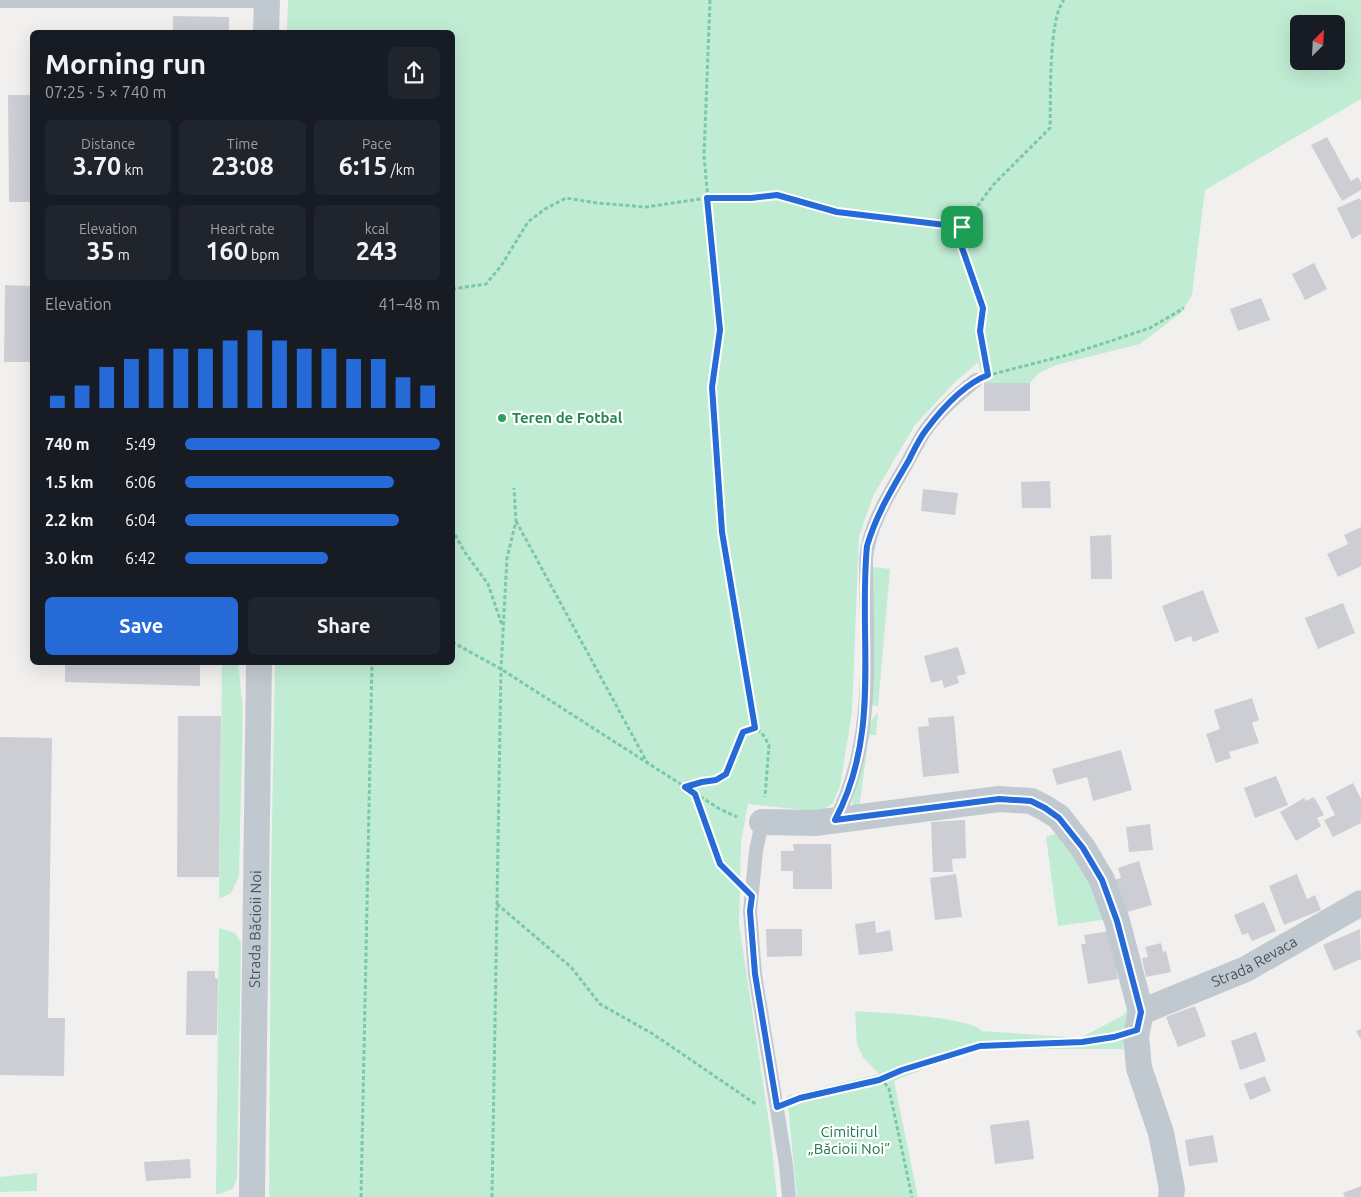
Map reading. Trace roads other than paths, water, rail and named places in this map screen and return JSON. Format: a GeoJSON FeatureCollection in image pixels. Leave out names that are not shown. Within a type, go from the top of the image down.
{"type":"FeatureCollection","features":[{"type":"Feature","properties":{"kind":"street"},"geometry":{"type":"LineString","coordinates":[[266,1],[266,30]]}},
{"type":"Feature","properties":{"kind":"street","name":"Strada Băcioii Noi"},"geometry":{"type":"LineString","coordinates":[[252,1197],[259,665]]}},
{"type":"Feature","properties":{"kind":"street"},"geometry":{"type":"LineString","coordinates":[[762,822],[815,822],[999,799],[1031,801],[1059,818],[1083,848],[1102,880],[1117,921],[1139,1021],[1136,1036],[1140,1068],[1161,1133],[1172,1189],[1171,1197]]}},
{"type":"Feature","properties":{"kind":"street","name":"Strada Revaca"},"geometry":{"type":"LineString","coordinates":[[1139,1021],[1246,969],[1361,903]]}},
{"type":"Feature","properties":{"kind":"lane"},"geometry":{"type":"LineString","coordinates":[[0,1],[266,1]]}},
{"type":"Feature","properties":{"kind":"lane"},"geometry":{"type":"LineString","coordinates":[[835,820],[846,799],[859,748],[864,716],[866,687],[866,559],[871,532],[891,490],[925,431],[957,396],[982,378]]}},
{"type":"Feature","properties":{"kind":"lane"},"geometry":{"type":"LineString","coordinates":[[762,822],[756,851],[750,911],[755,974],[778,1114],[789,1197]]}},
{"type":"Feature","properties":{"kind":"place","name":"Teren de Fotbal"},"geometry":{"type":"Point","coordinates":[502,418]}},
{"type":"Feature","properties":{"kind":"park label","name":"Cimitirul „Băcioii Noi”"},"geometry":{"type":"Point","coordinates":[849,1140]}}]}
